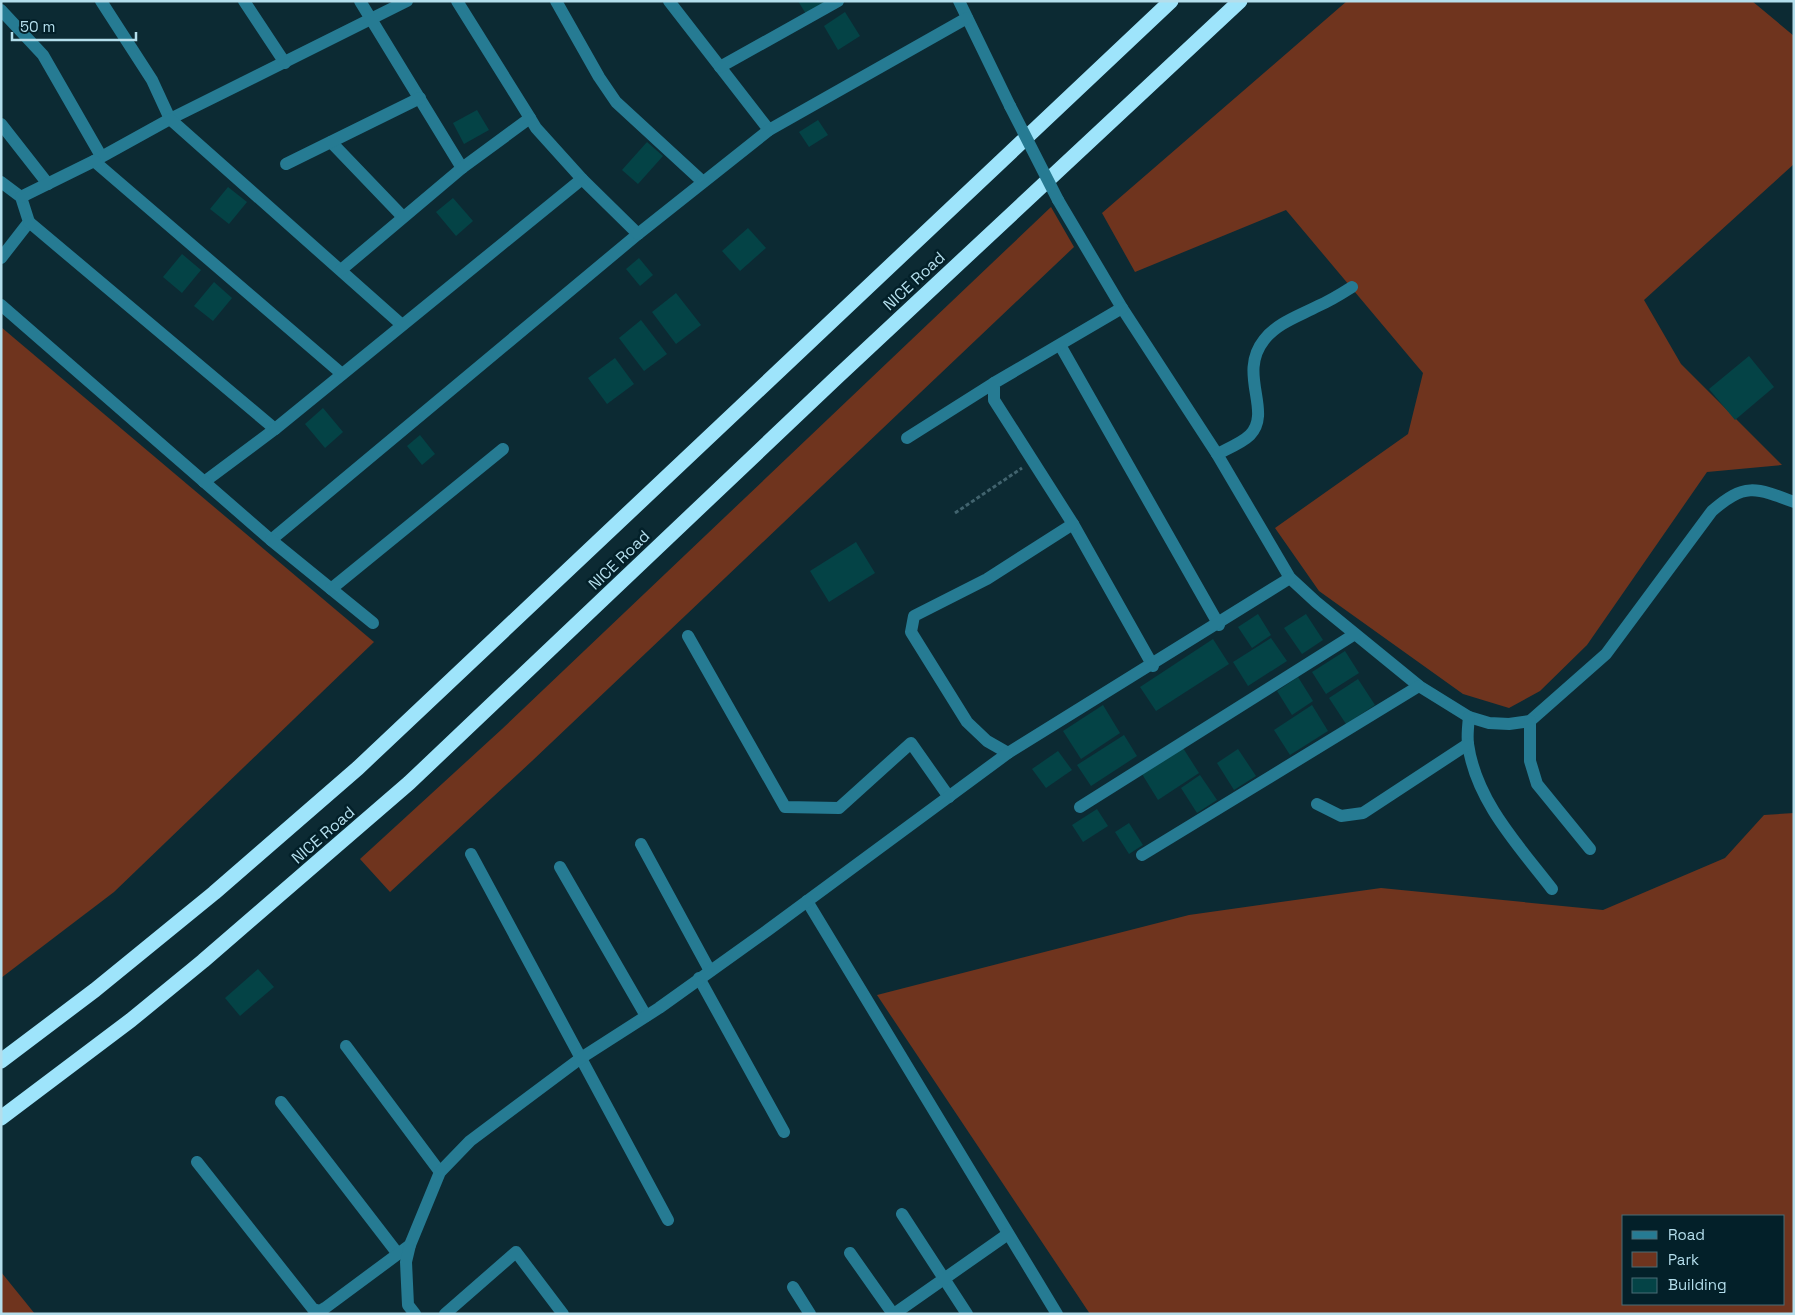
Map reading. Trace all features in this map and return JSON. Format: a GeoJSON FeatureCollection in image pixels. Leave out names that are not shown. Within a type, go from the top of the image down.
{"type":"FeatureCollection","features":[{"type":"Feature","properties":{"kind":"highway","name":"NICE Road"},"geometry":{"type":"LineString","coordinates":[[1,1062],[95,990],[207,899],[358,768],[1171,1]]}},
{"type":"Feature","properties":{"kind":"highway","name":"NICE Road"},"geometry":{"type":"LineString","coordinates":[[1,1118],[131,1020],[203,961],[409,783],[836,378],[1240,1]]}},
{"type":"Feature","properties":{"kind":"street"},"geometry":{"type":"LineString","coordinates":[[100,1],[152,80],[170,119],[402,325]]}},
{"type":"Feature","properties":{"kind":"street"},"geometry":{"type":"LineString","coordinates":[[244,1],[285,63]]}},
{"type":"Feature","properties":{"kind":"street"},"geometry":{"type":"LineString","coordinates":[[360,1],[373,19],[462,168]]}},
{"type":"Feature","properties":{"kind":"street"},"geometry":{"type":"LineString","coordinates":[[21,197],[97,159],[170,119],[407,1]]}},
{"type":"Feature","properties":{"kind":"street"},"geometry":{"type":"LineString","coordinates":[[457,1],[536,128],[582,179],[638,234]]}},
{"type":"Feature","properties":{"kind":"street"},"geometry":{"type":"LineString","coordinates":[[556,1],[599,77],[616,102],[702,182]]}},
{"type":"Feature","properties":{"kind":"street"},"geometry":{"type":"LineString","coordinates":[[669,1],[768,130]]}},
{"type":"Feature","properties":{"kind":"street"},"geometry":{"type":"LineString","coordinates":[[720,67],[838,1]]}},
{"type":"Feature","properties":{"kind":"street"},"geometry":{"type":"LineString","coordinates":[[959,1],[1058,200],[1122,308],[1217,454],[1290,578],[1419,686],[1469,717],[1496,724],[1530,721],[1606,654],[1712,511],[1732,494],[1755,490],[1794,502]]}},
{"type":"Feature","properties":{"kind":"street"},"geometry":{"type":"LineString","coordinates":[[1,10],[43,55],[97,159],[342,374]]}},
{"type":"Feature","properties":{"kind":"street"},"geometry":{"type":"LineString","coordinates":[[271,540],[638,234],[768,130],[967,18]]}},
{"type":"Feature","properties":{"kind":"street"},"geometry":{"type":"LineString","coordinates":[[286,164],[420,98]]}},
{"type":"Feature","properties":{"kind":"street"},"geometry":{"type":"LineString","coordinates":[[341,270],[462,168],[530,118]]}},
{"type":"Feature","properties":{"kind":"street"},"geometry":{"type":"LineString","coordinates":[[1,124],[48,184]]}},
{"type":"Feature","properties":{"kind":"street"},"geometry":{"type":"LineString","coordinates":[[330,142],[403,217]]}},
{"type":"Feature","properties":{"kind":"street"},"geometry":{"type":"LineString","coordinates":[[204,482],[275,429],[582,179]]}},
{"type":"Feature","properties":{"kind":"street"},"geometry":{"type":"LineString","coordinates":[[1,182],[21,197],[29,222],[275,429]]}},
{"type":"Feature","properties":{"kind":"street"},"geometry":{"type":"LineString","coordinates":[[1,258],[29,222]]}},
{"type":"Feature","properties":{"kind":"street"},"geometry":{"type":"LineString","coordinates":[[1217,454],[1250,435],[1257,422],[1259,408],[1252,374],[1255,354],[1264,340],[1278,327],[1352,287]]}},
{"type":"Feature","properties":{"kind":"street"},"geometry":{"type":"LineString","coordinates":[[1,305],[271,540],[373,623]]}},
{"type":"Feature","properties":{"kind":"street"},"geometry":{"type":"LineString","coordinates":[[907,438],[994,383],[1122,308]]}},
{"type":"Feature","properties":{"kind":"street"},"geometry":{"type":"LineString","coordinates":[[1060,344],[1219,624]]}},
{"type":"Feature","properties":{"kind":"street"},"geometry":{"type":"LineString","coordinates":[[994,383],[994,400],[1073,524],[1153,666]]}},
{"type":"Feature","properties":{"kind":"street"},"geometry":{"type":"LineString","coordinates":[[332,589],[503,449]]}},
{"type":"Feature","properties":{"kind":"street"},"geometry":{"type":"LineString","coordinates":[[1008,754],[987,741],[967,722],[910,632],[914,616],[987,579],[1073,524]]}},
{"type":"Feature","properties":{"kind":"street"},"geometry":{"type":"LineString","coordinates":[[415,1314],[408,1305],[406,1262],[410,1245],[440,1172],[470,1141],[581,1058],[646,1016],[704,975],[1008,754],[1153,666],[1290,578]]}},
{"type":"Feature","properties":{"kind":"street"},"geometry":{"type":"LineString","coordinates":[[1080,807],[1355,634]]}},
{"type":"Feature","properties":{"kind":"street"},"geometry":{"type":"LineString","coordinates":[[688,636],[785,807],[838,808],[911,743],[949,797]]}},
{"type":"Feature","properties":{"kind":"street"},"geometry":{"type":"LineString","coordinates":[[1142,855],[1419,686]]}},
{"type":"Feature","properties":{"kind":"street"},"geometry":{"type":"LineString","coordinates":[[1469,717],[1468,744],[1477,776],[1498,819],[1552,889]]}},
{"type":"Feature","properties":{"kind":"street"},"geometry":{"type":"LineString","coordinates":[[1530,721],[1530,761],[1538,784],[1590,849]]}},
{"type":"Feature","properties":{"kind":"street"},"geometry":{"type":"LineString","coordinates":[[1317,804],[1342,816],[1363,813],[1468,744]]}},
{"type":"Feature","properties":{"kind":"street"},"geometry":{"type":"LineString","coordinates":[[641,844],[704,975],[784,1132]]}},
{"type":"Feature","properties":{"kind":"street"},"geometry":{"type":"LineString","coordinates":[[471,854],[668,1220]]}},
{"type":"Feature","properties":{"kind":"street"},"geometry":{"type":"LineString","coordinates":[[560,867],[646,1016]]}},
{"type":"Feature","properties":{"kind":"street"},"geometry":{"type":"LineString","coordinates":[[807,901],[1057,1314]]}},
{"type":"Feature","properties":{"kind":"street"},"geometry":{"type":"LineString","coordinates":[[346,1046],[440,1172]]}},
{"type":"Feature","properties":{"kind":"street"},"geometry":{"type":"LineString","coordinates":[[281,1102],[398,1254]]}},
{"type":"Feature","properties":{"kind":"street"},"geometry":{"type":"LineString","coordinates":[[197,1162],[313,1309],[320,1311],[325,1308],[410,1245]]}},
{"type":"Feature","properties":{"kind":"street"},"geometry":{"type":"LineString","coordinates":[[902,1214],[967,1314]]}},
{"type":"Feature","properties":{"kind":"street"},"geometry":{"type":"LineString","coordinates":[[850,1253],[893,1314],[1008,1234]]}},
{"type":"Feature","properties":{"kind":"street"},"geometry":{"type":"LineString","coordinates":[[446,1314],[516,1252],[564,1314]]}},
{"type":"Feature","properties":{"kind":"street"},"geometry":{"type":"LineString","coordinates":[[793,1287],[810,1314]]}},
{"type":"Feature","properties":{"kind":"path"},"geometry":{"type":"LineString","coordinates":[[955,513],[1032,460]]}},
{"type":"Feature","properties":{"kind":"green space"},"geometry":{"type":"Polygon","coordinates":[[[1347,1],[1752,1],[1794,36],[1794,164],[1644,300],[1681,364],[1782,465],[1707,472],[1587,645],[1540,691],[1509,708],[1463,694],[1319,591],[1275,528],[1408,434],[1423,373],[1286,210],[1135,272],[1102,213],[1347,1]]]}},
{"type":"Feature","properties":{"kind":"green space"},"geometry":{"type":"Polygon","coordinates":[[[1051,207],[1074,247],[532,761],[390,892],[360,859],[502,729],[1051,207]]]}},
{"type":"Feature","properties":{"kind":"green space"},"geometry":{"type":"Polygon","coordinates":[[[1,327],[374,642],[114,892],[1,978],[1,327]]]}},
{"type":"Feature","properties":{"kind":"green space"},"geometry":{"type":"Polygon","coordinates":[[[1794,813],[1794,1314],[1090,1314],[877,995],[1189,915],[1381,888],[1603,910],[1725,858],[1764,815],[1794,813]]]}},
{"type":"Feature","properties":{"kind":"green space"},"geometry":{"type":"Polygon","coordinates":[[[1,1272],[35,1314],[1,1314],[1,1272]]]}},
{"type":"Feature","properties":{"kind":"building"},"geometry":{"type":"Polygon","coordinates":[[[798,1],[823,1],[824,3],[806,14],[798,1]]]}},
{"type":"Feature","properties":{"kind":"building"},"geometry":{"type":"Polygon","coordinates":[[[845,12],[860,36],[838,50],[824,26],[845,12]]]}},
{"type":"Feature","properties":{"kind":"building"},"geometry":{"type":"Polygon","coordinates":[[[477,110],[489,130],[464,144],[453,123],[477,110]]]}},
{"type":"Feature","properties":{"kind":"building"},"geometry":{"type":"Polygon","coordinates":[[[818,120],[828,135],[809,147],[799,132],[818,120]]]}},
{"type":"Feature","properties":{"kind":"building"},"geometry":{"type":"Polygon","coordinates":[[[647,142],[663,156],[638,184],[622,170],[647,142]]]}},
{"type":"Feature","properties":{"kind":"building"},"geometry":{"type":"Polygon","coordinates":[[[228,187],[247,202],[229,224],[210,209],[228,187]]]}},
{"type":"Feature","properties":{"kind":"building"},"geometry":{"type":"Polygon","coordinates":[[[453,198],[473,221],[456,236],[436,212],[453,198]]]}},
{"type":"Feature","properties":{"kind":"building"},"geometry":{"type":"Polygon","coordinates":[[[748,228],[766,248],[740,271],[722,251],[748,228]]]}},
{"type":"Feature","properties":{"kind":"building"},"geometry":{"type":"Polygon","coordinates":[[[182,254],[201,270],[182,293],[163,277],[182,254]]]}},
{"type":"Feature","properties":{"kind":"building"},"geometry":{"type":"Polygon","coordinates":[[[639,258],[653,275],[640,286],[626,269],[639,258]]]}},
{"type":"Feature","properties":{"kind":"building"},"geometry":{"type":"Polygon","coordinates":[[[214,282],[232,298],[213,321],[194,306],[214,282]]]}},
{"type":"Feature","properties":{"kind":"building"},"geometry":{"type":"Polygon","coordinates":[[[676,293],[701,325],[676,344],[652,312],[676,293]]]}},
{"type":"Feature","properties":{"kind":"building"},"geometry":{"type":"Polygon","coordinates":[[[641,320],[667,354],[644,371],[619,338],[641,320]]]}},
{"type":"Feature","properties":{"kind":"building"},"geometry":{"type":"Polygon","coordinates":[[[1749,356],[1774,387],[1735,420],[1709,389],[1749,356]]]}},
{"type":"Feature","properties":{"kind":"building"},"geometry":{"type":"Polygon","coordinates":[[[615,358],[634,384],[607,404],[588,378],[615,358]]]}},
{"type":"Feature","properties":{"kind":"building"},"geometry":{"type":"Polygon","coordinates":[[[323,408],[343,432],[325,448],[305,424],[323,408]]]}},
{"type":"Feature","properties":{"kind":"building"},"geometry":{"type":"Polygon","coordinates":[[[420,435],[435,454],[422,465],[407,446],[420,435]]]}},
{"type":"Feature","properties":{"kind":"building"},"geometry":{"type":"Polygon","coordinates":[[[856,542],[875,573],[829,602],[810,571],[856,542]]]}},
{"type":"Feature","properties":{"kind":"building"},"geometry":{"type":"Polygon","coordinates":[[[1258,614],[1271,635],[1252,648],[1238,627],[1258,614]]]}},
{"type":"Feature","properties":{"kind":"building"},"geometry":{"type":"Polygon","coordinates":[[[1306,614],[1323,640],[1302,654],[1284,628],[1306,614]]]}},
{"type":"Feature","properties":{"kind":"building"},"geometry":{"type":"Polygon","coordinates":[[[1271,638],[1287,661],[1248,686],[1233,662],[1271,638]]]}},
{"type":"Feature","properties":{"kind":"building"},"geometry":{"type":"Polygon","coordinates":[[[1213,639],[1229,664],[1156,711],[1140,687],[1213,639]]]}},
{"type":"Feature","properties":{"kind":"building"},"geometry":{"type":"Polygon","coordinates":[[[1345,651],[1359,673],[1326,694],[1312,672],[1345,651]]]}},
{"type":"Feature","properties":{"kind":"building"},"geometry":{"type":"Polygon","coordinates":[[[1298,677],[1313,701],[1292,715],[1277,691],[1298,677]]]}},
{"type":"Feature","properties":{"kind":"building"},"geometry":{"type":"Polygon","coordinates":[[[1358,679],[1375,705],[1346,724],[1329,698],[1358,679]]]}},
{"type":"Feature","properties":{"kind":"building"},"geometry":{"type":"Polygon","coordinates":[[[1103,705],[1120,733],[1081,759],[1063,731],[1103,705]]]}},
{"type":"Feature","properties":{"kind":"building"},"geometry":{"type":"Polygon","coordinates":[[[1312,705],[1328,731],[1290,755],[1274,730],[1312,705]]]}},
{"type":"Feature","properties":{"kind":"building"},"geometry":{"type":"Polygon","coordinates":[[[1124,735],[1137,756],[1091,786],[1077,765],[1124,735]]]}},
{"type":"Feature","properties":{"kind":"building"},"geometry":{"type":"Polygon","coordinates":[[[1183,748],[1199,773],[1158,800],[1142,774],[1183,748]]]}},
{"type":"Feature","properties":{"kind":"building"},"geometry":{"type":"Polygon","coordinates":[[[1238,749],[1256,776],[1234,790],[1217,763],[1238,749]]]}},
{"type":"Feature","properties":{"kind":"building"},"geometry":{"type":"Polygon","coordinates":[[[1058,751],[1072,770],[1046,788],[1032,769],[1058,751]]]}},
{"type":"Feature","properties":{"kind":"building"},"geometry":{"type":"Polygon","coordinates":[[[1200,775],[1217,800],[1197,813],[1181,788],[1200,775]]]}},
{"type":"Feature","properties":{"kind":"building"},"geometry":{"type":"Polygon","coordinates":[[[1097,809],[1108,826],[1083,842],[1072,825],[1097,809]]]}},
{"type":"Feature","properties":{"kind":"building"},"geometry":{"type":"Polygon","coordinates":[[[1129,823],[1143,845],[1129,854],[1115,832],[1129,823]]]}},
{"type":"Feature","properties":{"kind":"building"},"geometry":{"type":"Polygon","coordinates":[[[258,969],[274,987],[240,1016],[225,998],[258,969]]]}}]}
